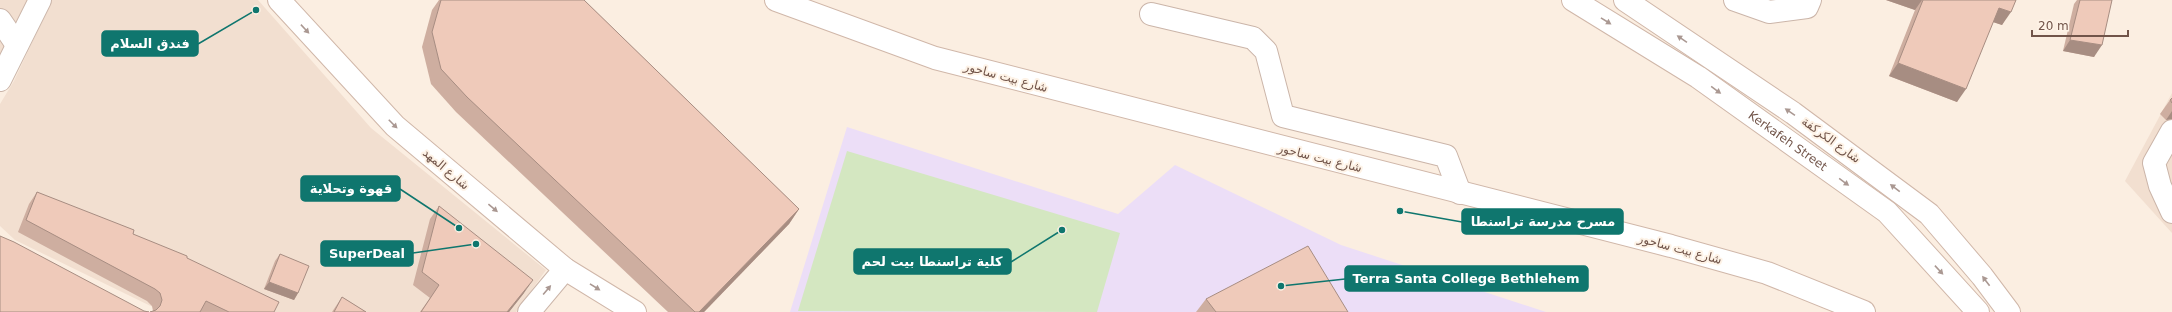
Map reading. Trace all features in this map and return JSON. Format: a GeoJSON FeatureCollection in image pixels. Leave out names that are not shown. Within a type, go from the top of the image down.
{"type":"FeatureCollection","features":[{"type":"Feature","properties":{"kind":"street"},"geometry":{"type":"LineString","coordinates":[[0,80],[40,0]]}},
{"type":"Feature","properties":{"kind":"street","name":"شارع المهد"},"geometry":{"type":"LineString","coordinates":[[279,0],[395,126],[565,269],[636,312]]}},
{"type":"Feature","properties":{"kind":"street","name":"شارع بيت ساحور"},"geometry":{"type":"LineString","coordinates":[[776,0],[935,58],[1671,246],[1767,273],[1864,312]]}},
{"type":"Feature","properties":{"kind":"street","name":"شارع الكركفة"},"geometry":{"type":"LineString","coordinates":[[1625,0],[1793,113],[1929,214],[1982,276],[2009,312]]}},
{"type":"Feature","properties":{"kind":"street"},"geometry":{"type":"LineString","coordinates":[[1735,0],[1769,12],[1807,7],[1810,0]]}},
{"type":"Feature","properties":{"kind":"street","name":"Kerkafeh Street"},"geometry":{"type":"LineString","coordinates":[[1581,2],[1698,77],[1887,212],[1978,312]]}},
{"type":"Feature","properties":{"kind":"street"},"geometry":{"type":"LineString","coordinates":[[1151,14],[1253,38],[1266,51],[1283,116],[1446,156],[1460,193]]}},
{"type":"Feature","properties":{"kind":"street"},"geometry":{"type":"LineString","coordinates":[[0,20],[17,45]]}},
{"type":"Feature","properties":{"kind":"street"},"geometry":{"type":"LineString","coordinates":[[2172,131],[2154,163],[2160,186],[2172,212]]}},
{"type":"Feature","properties":{"kind":"street"},"geometry":{"type":"LineString","coordinates":[[529,312],[565,269]]}},
{"type":"Feature","properties":{"kind":"shaded area"},"geometry":{"type":"Polygon","coordinates":[[[0,0],[30,0],[0,58],[0,0]]]}},
{"type":"Feature","properties":{"kind":"shaded area"},"geometry":{"type":"Polygon","coordinates":[[[52,0],[258,0],[371,128],[546,270],[516,312],[163,312],[15,240],[0,226],[0,104],[14,81],[52,0]]]}},
{"type":"Feature","properties":{"kind":"shaded area"},"geometry":{"type":"Polygon","coordinates":[[[2172,93],[2172,233],[2125,181],[2172,93]]]}},
{"type":"Feature","properties":{"kind":"shaded area"},"geometry":{"type":"Polygon","coordinates":[[[847,127],[1118,214],[1175,165],[1341,245],[1546,312],[790,312],[847,127]]]}},
{"type":"Feature","properties":{"kind":"green space"},"geometry":{"type":"Polygon","coordinates":[[[847,151],[1120,233],[1097,312],[798,311],[847,151]]]}},
{"type":"Feature","properties":{"kind":"building"},"geometry":{"type":"Polygon","coordinates":[[[441,0],[584,0],[799,209],[699,312],[695,312],[467,97],[441,69],[432,32],[441,0]]]}},
{"type":"Feature","properties":{"kind":"building"},"geometry":{"type":"Polygon","coordinates":[[[1923,0],[2016,0],[2011,12],[1999,8],[1966,89],[1898,63],[1923,0]]]}},
{"type":"Feature","properties":{"kind":"building"},"geometry":{"type":"Polygon","coordinates":[[[2080,0],[2112,0],[2102,45],[2070,40],[2080,0]]]}},
{"type":"Feature","properties":{"kind":"building"},"geometry":{"type":"Polygon","coordinates":[[[37,192],[134,230],[133,234],[187,256],[187,258],[279,302],[274,312],[229,312],[206,301],[200,312],[150,312],[156,310],[160,306],[162,300],[160,293],[155,289],[26,220],[37,192]]]}},
{"type":"Feature","properties":{"kind":"building"},"geometry":{"type":"Polygon","coordinates":[[[439,206],[533,280],[507,312],[421,312],[439,285],[422,272],[439,206]]]}},
{"type":"Feature","properties":{"kind":"building"},"geometry":{"type":"Polygon","coordinates":[[[0,236],[144,311],[149,312],[0,312],[0,236]]]}},
{"type":"Feature","properties":{"kind":"building"},"geometry":{"type":"Polygon","coordinates":[[[1308,246],[1348,312],[1216,312],[1206,299],[1308,246]]]}},
{"type":"Feature","properties":{"kind":"building"},"geometry":{"type":"Polygon","coordinates":[[[280,254],[309,266],[298,293],[269,282],[280,254]]]}},
{"type":"Feature","properties":{"kind":"building"},"geometry":{"type":"Polygon","coordinates":[[[342,297],[366,312],[334,312],[342,297]]]}},
{"type":"Feature","properties":{"kind":"place","name":"فندق السلام"},"geometry":{"type":"Point","coordinates":[256,10]}},
{"type":"Feature","properties":{"kind":"place","name":"مسرح مدرسة تراسنطا"},"geometry":{"type":"Point","coordinates":[1400,211]}},
{"type":"Feature","properties":{"kind":"place","name":"قهوة وتحلاية"},"geometry":{"type":"Point","coordinates":[459,228]}},
{"type":"Feature","properties":{"kind":"place","name":"كلية تراسنطا بيت لحم"},"geometry":{"type":"Point","coordinates":[1062,230]}},
{"type":"Feature","properties":{"kind":"place","name":"SuperDeal"},"geometry":{"type":"Point","coordinates":[476,244]}},
{"type":"Feature","properties":{"kind":"place","name":"Terra Santa College Bethlehem"},"geometry":{"type":"Point","coordinates":[1281,286]}}]}
